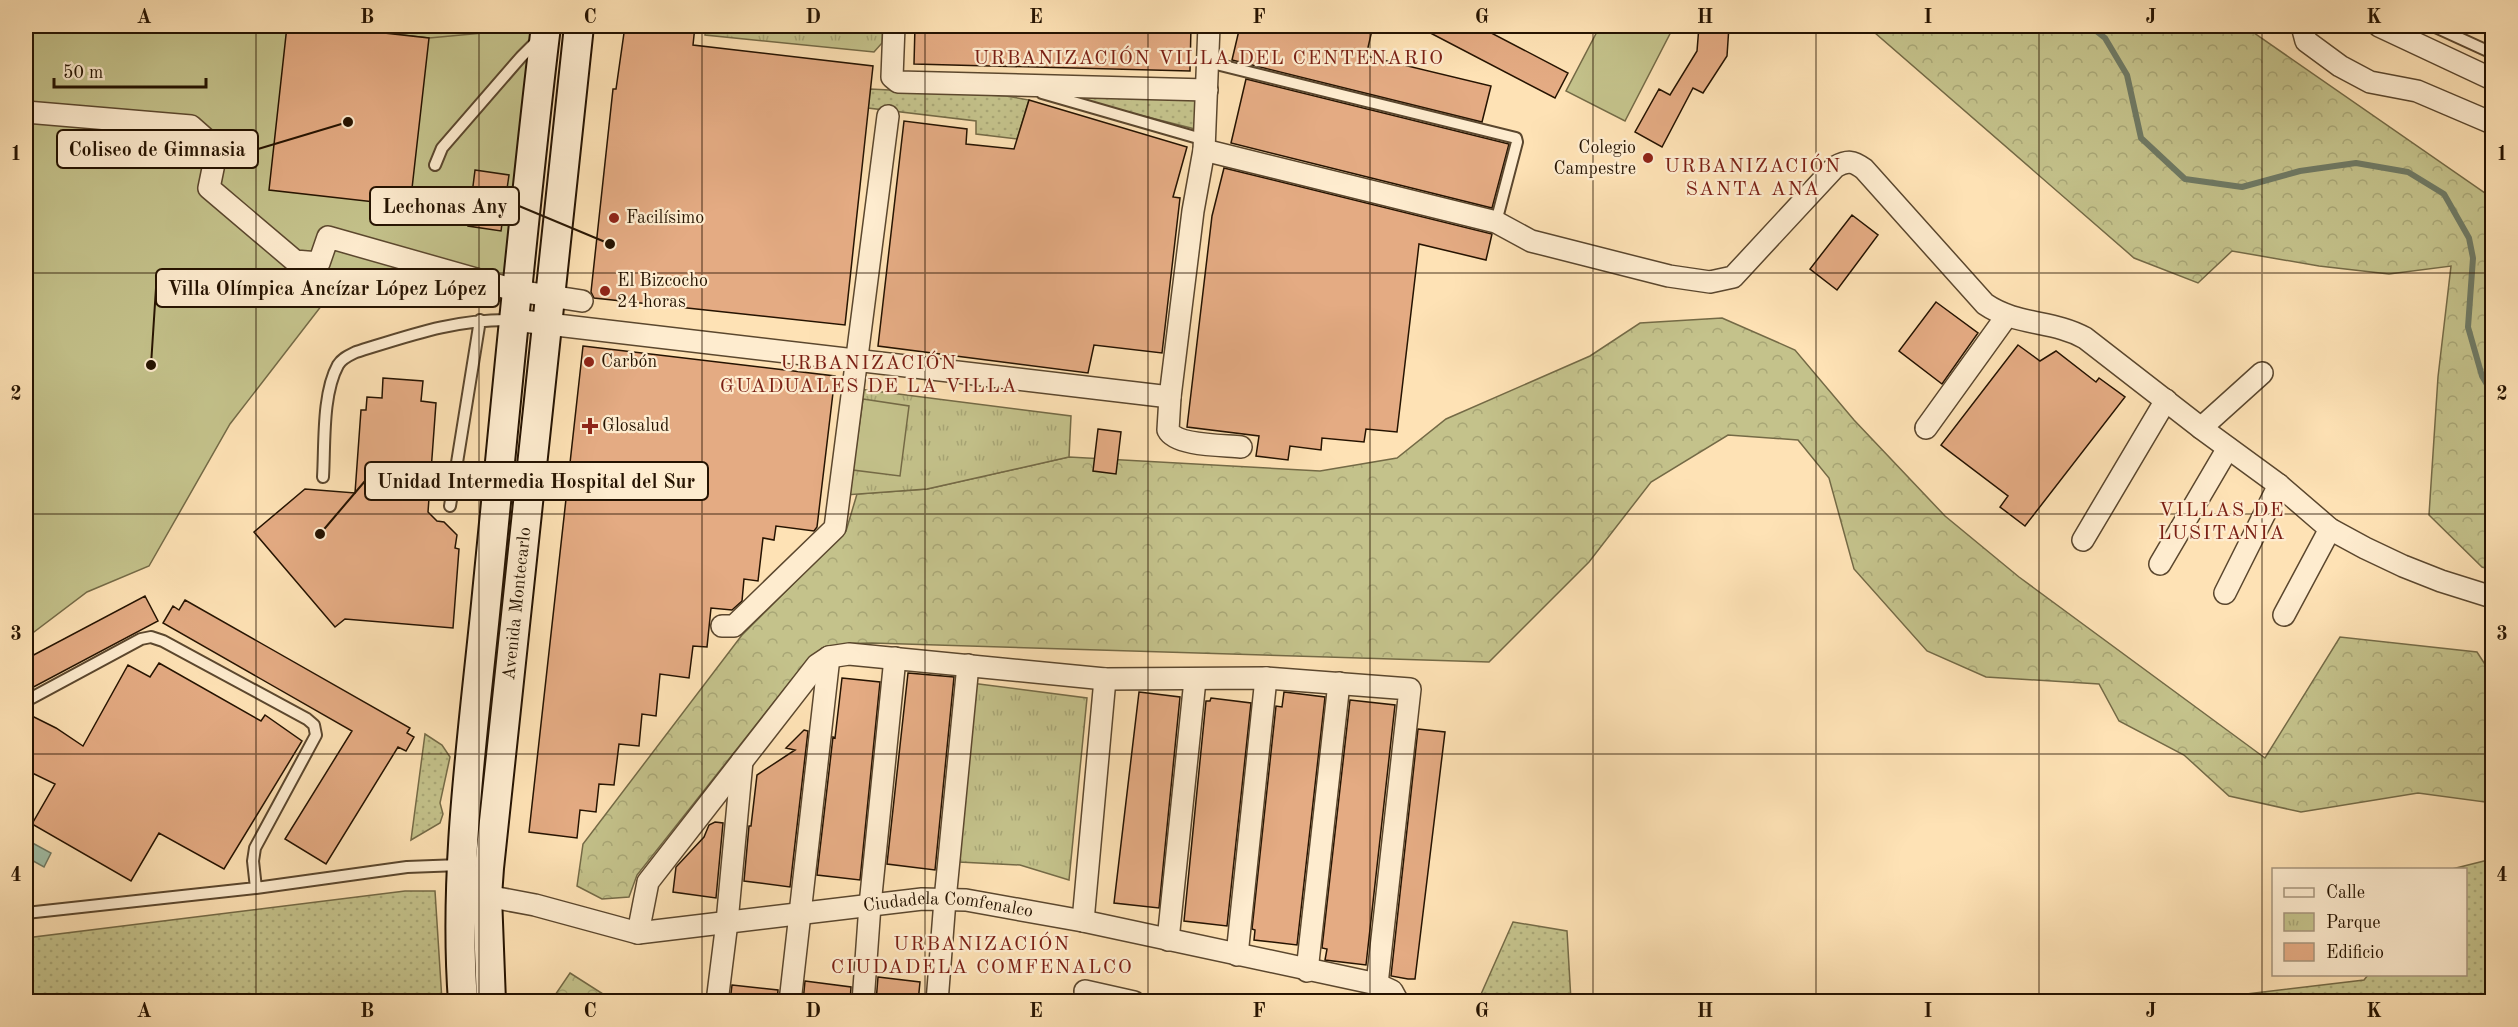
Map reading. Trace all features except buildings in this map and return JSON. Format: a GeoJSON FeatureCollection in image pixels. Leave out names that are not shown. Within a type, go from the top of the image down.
{"type":"FeatureCollection","features":[{"type":"Feature","properties":{"kind":"main road","name":"Avenida Montecarlo"},"geometry":{"type":"LineString","coordinates":[[491,1002],[487,896],[551,309],[579,26]]}},
{"type":"Feature","properties":{"kind":"main road","name":"Avenida Montecarlo"},"geometry":{"type":"LineString","coordinates":[[463,1002],[460,966],[461,865],[514,320],[546,31]]}},
{"type":"Feature","properties":{"kind":"street"},"geometry":{"type":"LineString","coordinates":[[894,26],[892,77],[898,82],[1207,90]]}},
{"type":"Feature","properties":{"kind":"street"},"geometry":{"type":"LineString","coordinates":[[1209,26],[1205,145],[1195,196],[1168,429],[1172,436],[1187,441],[1241,447]]}},
{"type":"Feature","properties":{"kind":"street"},"geometry":{"type":"LineString","coordinates":[[2302,26],[2306,41],[2340,66],[2370,82],[2417,91],[2493,123]]}},
{"type":"Feature","properties":{"kind":"street"},"geometry":{"type":"LineString","coordinates":[[2379,26],[2493,79]]}},
{"type":"Feature","properties":{"kind":"street"},"geometry":{"type":"LineString","coordinates":[[26,112],[191,126],[217,149],[209,188],[295,261],[319,263],[328,237],[518,291],[551,309],[858,360],[1170,397]]}},
{"type":"Feature","properties":{"kind":"street"},"geometry":{"type":"LineString","coordinates":[[722,626],[734,626],[835,528],[888,116]]}},
{"type":"Feature","properties":{"kind":"street"},"geometry":{"type":"LineString","coordinates":[[1205,145],[1496,222],[1531,241],[1669,276],[1717,282],[1733,277],[1836,167],[1853,161],[1864,169],[1985,304],[2006,317],[2075,332],[2100,348],[2201,428],[2279,485],[2330,529],[2403,566],[2441,581],[2493,597]]}},
{"type":"Feature","properties":{"kind":"street"},"geometry":{"type":"LineString","coordinates":[[514,320],[582,301]]}},
{"type":"Feature","properties":{"kind":"street"},"geometry":{"type":"LineString","coordinates":[[1926,428],[2006,317]]}},
{"type":"Feature","properties":{"kind":"street"},"geometry":{"type":"LineString","coordinates":[[2201,428],[2262,373]]}},
{"type":"Feature","properties":{"kind":"street"},"geometry":{"type":"LineString","coordinates":[[2084,540],[2166,400]]}},
{"type":"Feature","properties":{"kind":"street"},"geometry":{"type":"LineString","coordinates":[[2160,564],[2228,448]]}},
{"type":"Feature","properties":{"kind":"street"},"geometry":{"type":"LineString","coordinates":[[2225,593],[2279,485]]}},
{"type":"Feature","properties":{"kind":"street"},"geometry":{"type":"LineString","coordinates":[[2284,615],[2330,529]]}},
{"type":"Feature","properties":{"kind":"street"},"geometry":{"type":"LineString","coordinates":[[638,933],[648,882],[817,665],[830,657],[849,654],[1106,679],[1266,678],[1410,689],[1377,984],[1392,991],[1398,1002]]}},
{"type":"Feature","properties":{"kind":"street"},"geometry":{"type":"LineString","coordinates":[[790,1002],[830,657]]}},
{"type":"Feature","properties":{"kind":"street"},"geometry":{"type":"LineString","coordinates":[[863,1002],[870,905],[895,658]]}},
{"type":"Feature","properties":{"kind":"street"},"geometry":{"type":"LineString","coordinates":[[937,1002],[968,665]]}},
{"type":"Feature","properties":{"kind":"street"},"geometry":{"type":"LineString","coordinates":[[1237,955],[1266,678]]}},
{"type":"Feature","properties":{"kind":"street"},"geometry":{"type":"LineString","coordinates":[[1083,921],[1106,679]]}},
{"type":"Feature","properties":{"kind":"street"},"geometry":{"type":"LineString","coordinates":[[1168,940],[1195,680]]}},
{"type":"Feature","properties":{"kind":"street"},"geometry":{"type":"LineString","coordinates":[[1307,971],[1339,683]]}},
{"type":"Feature","properties":{"kind":"street"},"geometry":{"type":"LineString","coordinates":[[717,1002],[742,761]]}},
{"type":"Feature","properties":{"kind":"street","name":"Ciudadela Comfenalco"},"geometry":{"type":"LineString","coordinates":[[487,896],[535,905],[638,933],[922,899],[966,900],[1083,921],[1307,971],[1377,984]]}},
{"type":"Feature","properties":{"kind":"street"},"geometry":{"type":"LineString","coordinates":[[1085,991],[1134,1002]]}},
{"type":"Feature","properties":{"kind":"lane"},"geometry":{"type":"LineString","coordinates":[[2433,26],[2453,30],[2493,52]]}},
{"type":"Feature","properties":{"kind":"lane"},"geometry":{"type":"LineString","coordinates":[[435,165],[442,148],[546,31]]}},
{"type":"Feature","properties":{"kind":"lane"},"geometry":{"type":"LineString","coordinates":[[1208,62],[1516,138],[1517,142],[1496,222]]}},
{"type":"Feature","properties":{"kind":"lane"},"geometry":{"type":"LineString","coordinates":[[1016,86],[1205,145]]}},
{"type":"Feature","properties":{"kind":"lane"},"geometry":{"type":"LineString","coordinates":[[323,477],[328,395],[339,363],[356,352],[446,324],[480,320],[514,320]]}},
{"type":"Feature","properties":{"kind":"lane"},"geometry":{"type":"LineString","coordinates":[[450,506],[480,320]]}},
{"type":"Feature","properties":{"kind":"lane"},"geometry":{"type":"LineString","coordinates":[[26,702],[129,644],[151,637],[163,641],[307,719],[314,725],[316,735],[255,848],[253,861],[256,888]]}},
{"type":"Feature","properties":{"kind":"lane"},"geometry":{"type":"LineString","coordinates":[[26,913],[256,888],[408,867],[461,865]]}},
{"type":"Feature","properties":{"kind":"green space"},"geometry":{"type":"Polygon","coordinates":[[[26,26],[321,26],[429,38],[527,29],[545,36],[516,301],[322,305],[230,424],[149,566],[87,592],[26,638],[26,26]]]}},
{"type":"Feature","properties":{"kind":"green space"},"geometry":{"type":"Polygon","coordinates":[[[321,26],[527,26],[524,39],[428,38],[321,26]]]}},
{"type":"Feature","properties":{"kind":"green space"},"geometry":{"type":"Polygon","coordinates":[[[706,26],[883,26],[882,43],[874,52],[705,35],[706,26]]]}},
{"type":"Feature","properties":{"kind":"green space"},"geometry":{"type":"Polygon","coordinates":[[[1600,26],[1674,26],[1625,121],[1566,91],[1600,26]]]}},
{"type":"Feature","properties":{"kind":"green space"},"geometry":{"type":"Polygon","coordinates":[[[1867,26],[2244,26],[2492,198],[2492,570],[2482,567],[2429,515],[2438,377],[2451,266],[2389,274],[2319,266],[2232,251],[2198,283],[2134,258],[1867,26]]]}},
{"type":"Feature","properties":{"kind":"green space"},"geometry":{"type":"Polygon","coordinates":[[[870,89],[1006,96],[1029,100],[1017,139],[976,134],[976,121],[868,108],[870,89]]]}},
{"type":"Feature","properties":{"kind":"green space"},"geometry":{"type":"Polygon","coordinates":[[[1081,96],[1197,100],[1195,129],[1080,100],[1081,96]]]}},
{"type":"Feature","properties":{"kind":"green space"},"geometry":{"type":"Polygon","coordinates":[[[1722,318],[1795,350],[1854,420],[1945,516],[2019,577],[2265,758],[2340,637],[2477,652],[2492,675],[2492,803],[2418,793],[2301,812],[2229,796],[2184,755],[2119,721],[2099,684],[1986,677],[1927,651],[1854,569],[1829,478],[1798,440],[1728,435],[1651,482],[1589,562],[1489,662],[872,643],[846,644],[824,650],[809,658],[637,875],[629,897],[602,899],[577,886],[583,844],[742,635],[846,531],[857,494],[927,489],[1069,457],[1320,471],[1397,458],[1446,419],[1590,356],[1640,323],[1722,318]]]}},
{"type":"Feature","properties":{"kind":"green space"},"geometry":{"type":"Polygon","coordinates":[[[859,389],[1071,416],[1069,457],[927,489],[845,495],[859,389]]]}},
{"type":"Feature","properties":{"kind":"green space"},"geometry":{"type":"Polygon","coordinates":[[[863,399],[909,406],[900,476],[853,470],[863,399]]]}},
{"type":"Feature","properties":{"kind":"green space"},"geometry":{"type":"Polygon","coordinates":[[[971,683],[1087,698],[1069,880],[1020,865],[959,862],[971,683]]]}},
{"type":"Feature","properties":{"kind":"green space"},"geometry":{"type":"Polygon","coordinates":[[[425,734],[442,745],[450,757],[440,803],[443,814],[440,823],[411,840],[425,734]]]}},
{"type":"Feature","properties":{"kind":"green space"},"geometry":{"type":"Polygon","coordinates":[[[2492,859],[2492,1001],[2188,1001],[2364,980],[2367,976],[2467,976],[2467,868],[2456,868],[2492,859]]]}},
{"type":"Feature","properties":{"kind":"green space"},"geometry":{"type":"Polygon","coordinates":[[[405,891],[435,891],[442,1001],[26,1001],[26,938],[405,891]]]}},
{"type":"Feature","properties":{"kind":"green space"},"geometry":{"type":"Polygon","coordinates":[[[1513,922],[1567,931],[1571,1001],[1478,1001],[1513,922]]]}},
{"type":"Feature","properties":{"kind":"green space"},"geometry":{"type":"Polygon","coordinates":[[[570,973],[614,1001],[551,1001],[570,973]]]}},
{"type":"Feature","properties":{"kind":"shaded area"},"geometry":{"type":"Polygon","coordinates":[[[27,840],[51,853],[44,867],[26,857],[27,840]]]}},
{"type":"Feature","properties":{"kind":"waterway"},"geometry":{"type":"LineString","coordinates":[[2090,26],[2105,38],[2127,75],[2141,138],[2185,179],[2242,187],[2300,171],[2356,163],[2408,172],[2444,194],[2469,238],[2473,258],[2468,327],[2482,376],[2492,393]]}},
{"type":"Feature","properties":{"kind":"place","name":"Coliseo de Gimnasia"},"geometry":{"type":"Point","coordinates":[348,122]}},
{"type":"Feature","properties":{"kind":"place","name":"Colegio Campestre"},"geometry":{"type":"Point","coordinates":[1648,158]}},
{"type":"Feature","properties":{"kind":"place","name":"Facilísimo"},"geometry":{"type":"Point","coordinates":[614,218]}},
{"type":"Feature","properties":{"kind":"place","name":"Lechonas Any"},"geometry":{"type":"Point","coordinates":[610,244]}},
{"type":"Feature","properties":{"kind":"place","name":"El Bizcocho 24 horas"},"geometry":{"type":"Point","coordinates":[605,291]}},
{"type":"Feature","properties":{"kind":"place","name":"Carbón"},"geometry":{"type":"Point","coordinates":[589,362]}},
{"type":"Feature","properties":{"kind":"place","name":"Villa Olímpica Ancízar López López"},"geometry":{"type":"Point","coordinates":[151,365]}},
{"type":"Feature","properties":{"kind":"place","name":"Glosalud"},"geometry":{"type":"Point","coordinates":[590,426]}},
{"type":"Feature","properties":{"kind":"place","name":"Unidad Intermedia Hospital del Sur"},"geometry":{"type":"Point","coordinates":[320,534]}},
{"type":"Feature","properties":{"kind":"district","name":"URBANIZACIÓN VILLA DEL CENTENARIO"},"geometry":{"type":"Point","coordinates":[1209,59]}},
{"type":"Feature","properties":{"kind":"district","name":"URBANIZACIÓN SANTA ANA"},"geometry":{"type":"Point","coordinates":[1753,178]}},
{"type":"Feature","properties":{"kind":"district","name":"URBANIZACIÓN GUADUALES DE LA VILLA"},"geometry":{"type":"Point","coordinates":[869,376]}},
{"type":"Feature","properties":{"kind":"district","name":"VILLAS DE LUSITANIA"},"geometry":{"type":"Point","coordinates":[2222,522]}},
{"type":"Feature","properties":{"kind":"district","name":"URBANIZACIÓN CIUDADELA COMFENALCO"},"geometry":{"type":"Point","coordinates":[982,956]}}]}
